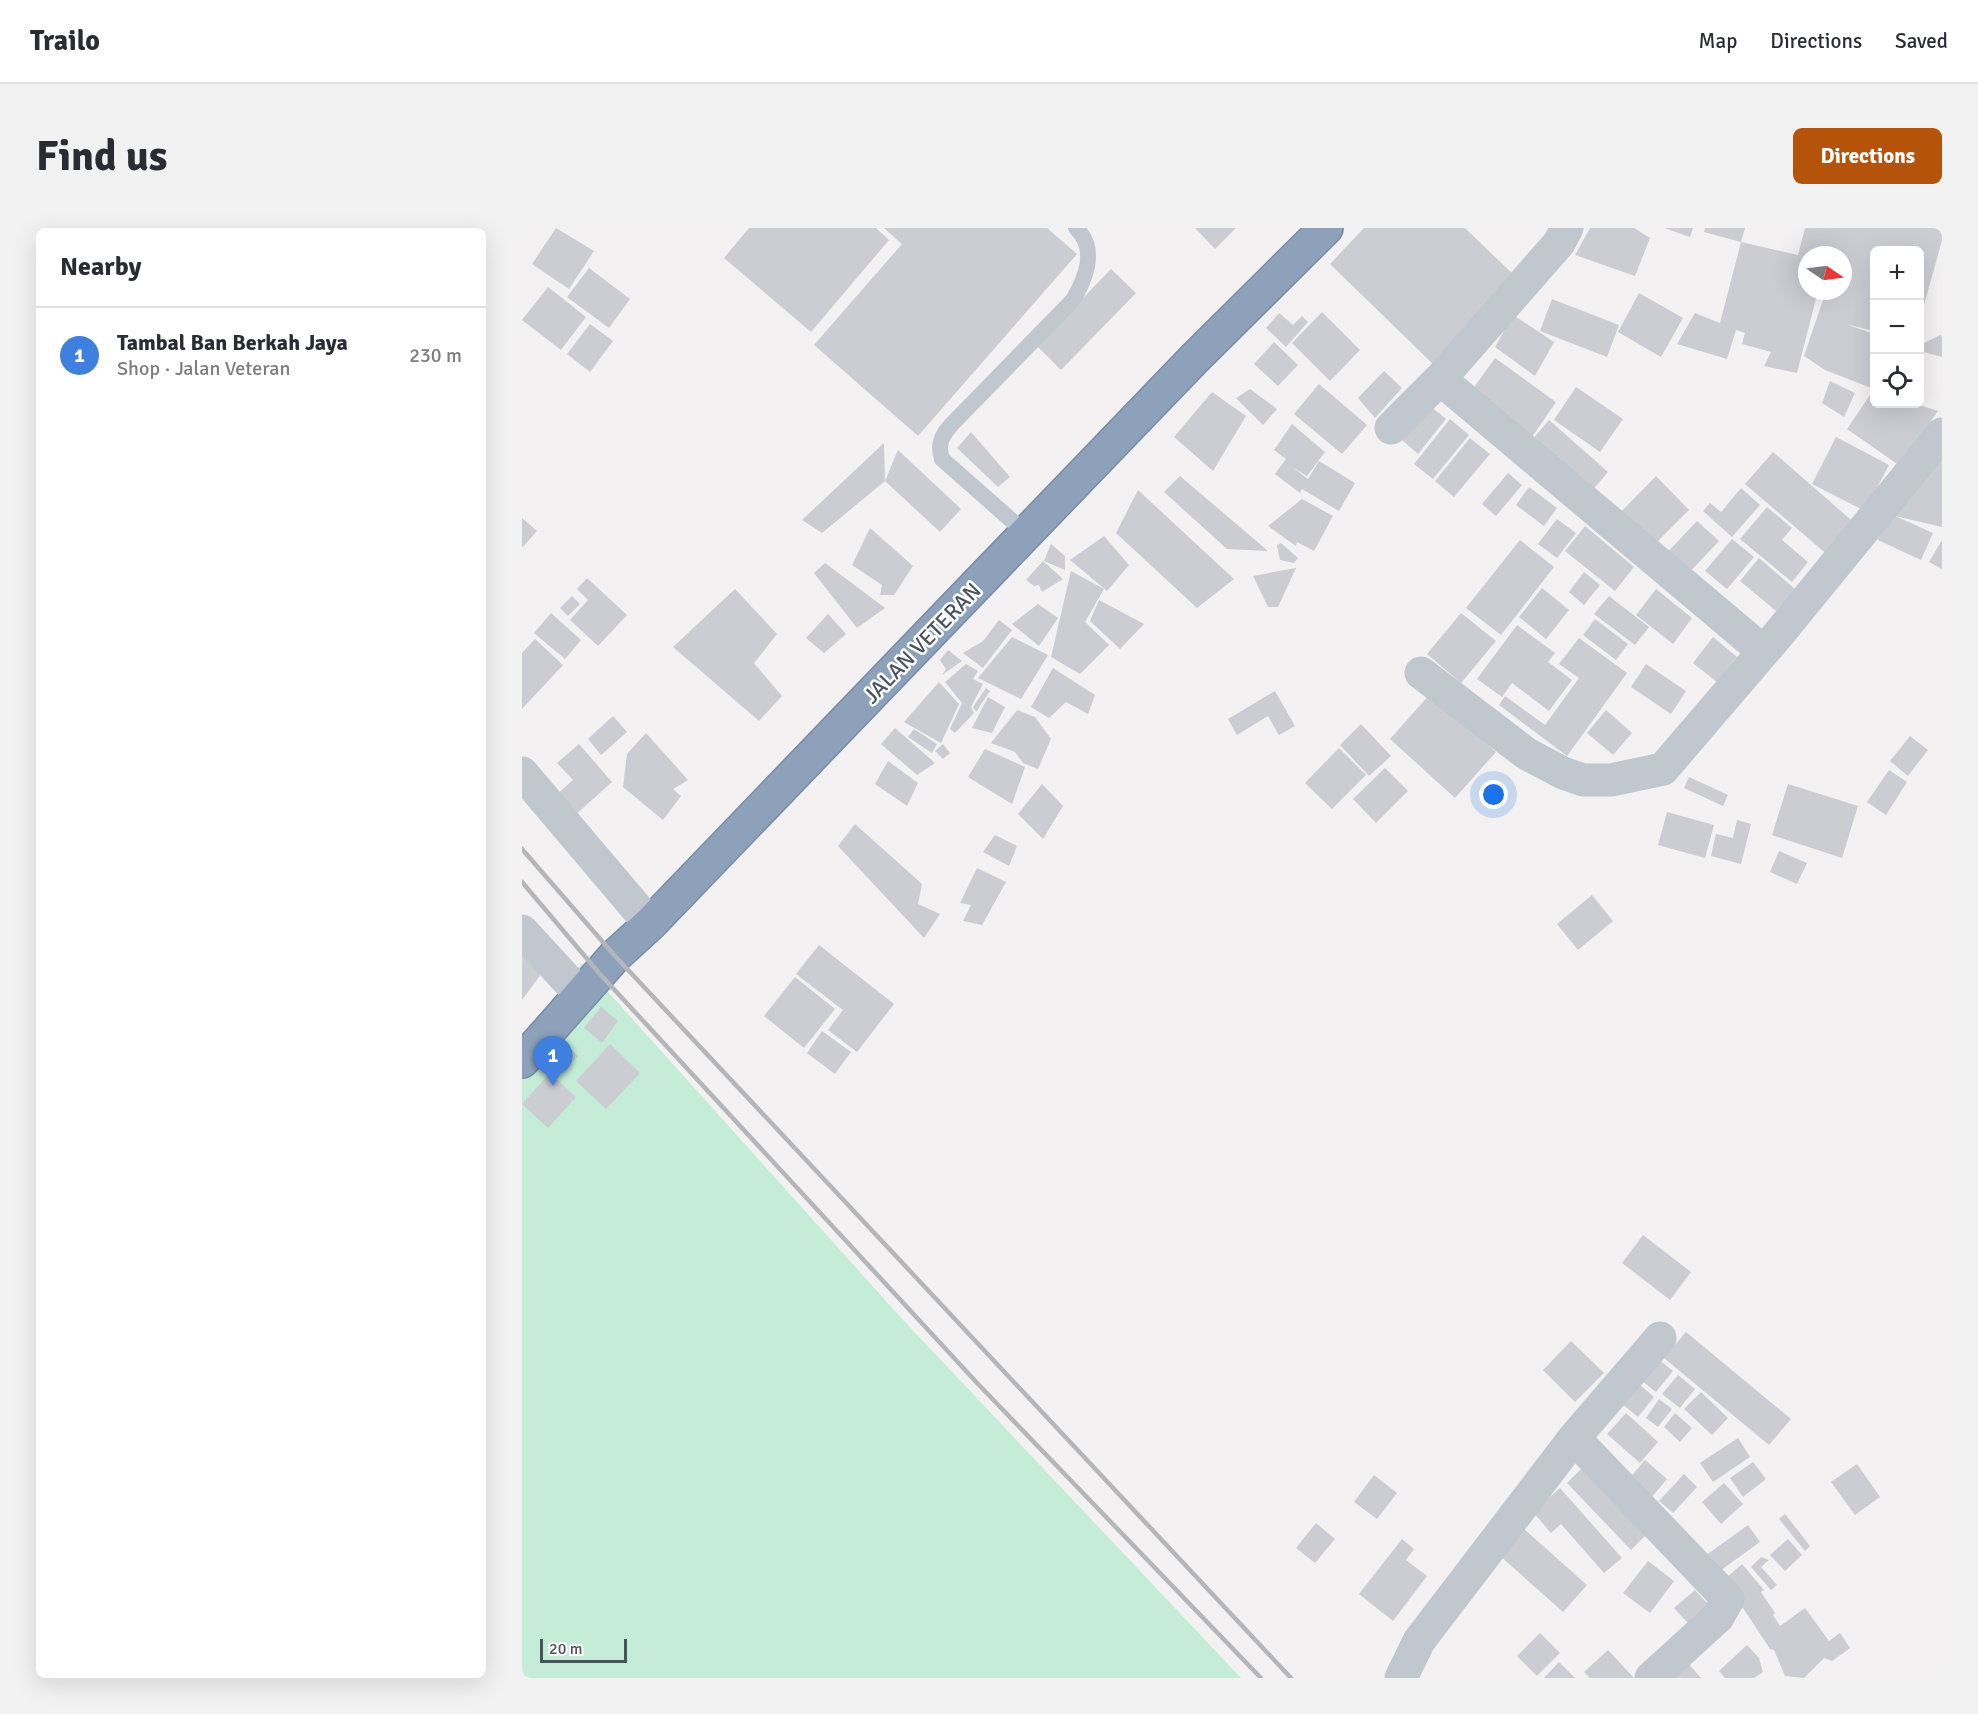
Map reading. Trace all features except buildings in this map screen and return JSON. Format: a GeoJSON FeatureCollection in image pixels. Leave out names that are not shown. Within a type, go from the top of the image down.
{"type":"FeatureCollection","features":[{"type":"Feature","properties":{"kind":"highway","name":"JALAN VETERAN"},"geometry":{"type":"LineString","coordinates":[[522,1061],[615,956],[650,924],[1194,359],[1326,228]]}},
{"type":"Feature","properties":{"kind":"street"},"geometry":{"type":"LineString","coordinates":[[1390,428],[1440,380],[1558,243],[1567,228]]}},
{"type":"Feature","properties":{"kind":"street"},"geometry":{"type":"LineString","coordinates":[[1440,380],[1763,651]]}},
{"type":"Feature","properties":{"kind":"street"},"geometry":{"type":"LineString","coordinates":[[1421,673],[1527,754],[1563,773],[1583,780],[1611,780],[1663,769],[1942,434]]}},
{"type":"Feature","properties":{"kind":"street"},"geometry":{"type":"LineString","coordinates":[[522,773],[650,924]]}},
{"type":"Feature","properties":{"kind":"street"},"geometry":{"type":"LineString","coordinates":[[522,931],[580,994]]}},
{"type":"Feature","properties":{"kind":"street"},"geometry":{"type":"LineString","coordinates":[[1401,1678],[1419,1641],[1574,1438],[1660,1338]]}},
{"type":"Feature","properties":{"kind":"street"},"geometry":{"type":"LineString","coordinates":[[1574,1438],[1728,1599],[1718,1617],[1651,1678]]}},
{"type":"Feature","properties":{"kind":"lane"},"geometry":{"type":"LineString","coordinates":[[1027,534],[942,459],[939,450],[940,440],[952,424],[1073,300],[1083,282],[1089,264],[1087,246],[1076,228]]}},
{"type":"Feature","properties":{"kind":"green space"},"geometry":{"type":"Polygon","coordinates":[[[582,963],[903,1320],[1241,1678],[522,1678],[522,1037],[582,963]]]}},
{"type":"Feature","properties":{"kind":"railway"},"geometry":{"type":"LineString","coordinates":[[522,849],[615,956],[1291,1678]]}},
{"type":"Feature","properties":{"kind":"railway"},"geometry":{"type":"LineString","coordinates":[[522,882],[599,973],[978,1384],[1261,1678]]}},
{"type":"Feature","properties":{"kind":"place","name":"Tambal Ban Berkah Jaya"},"geometry":{"type":"Point","coordinates":[553,1086]}}]}
